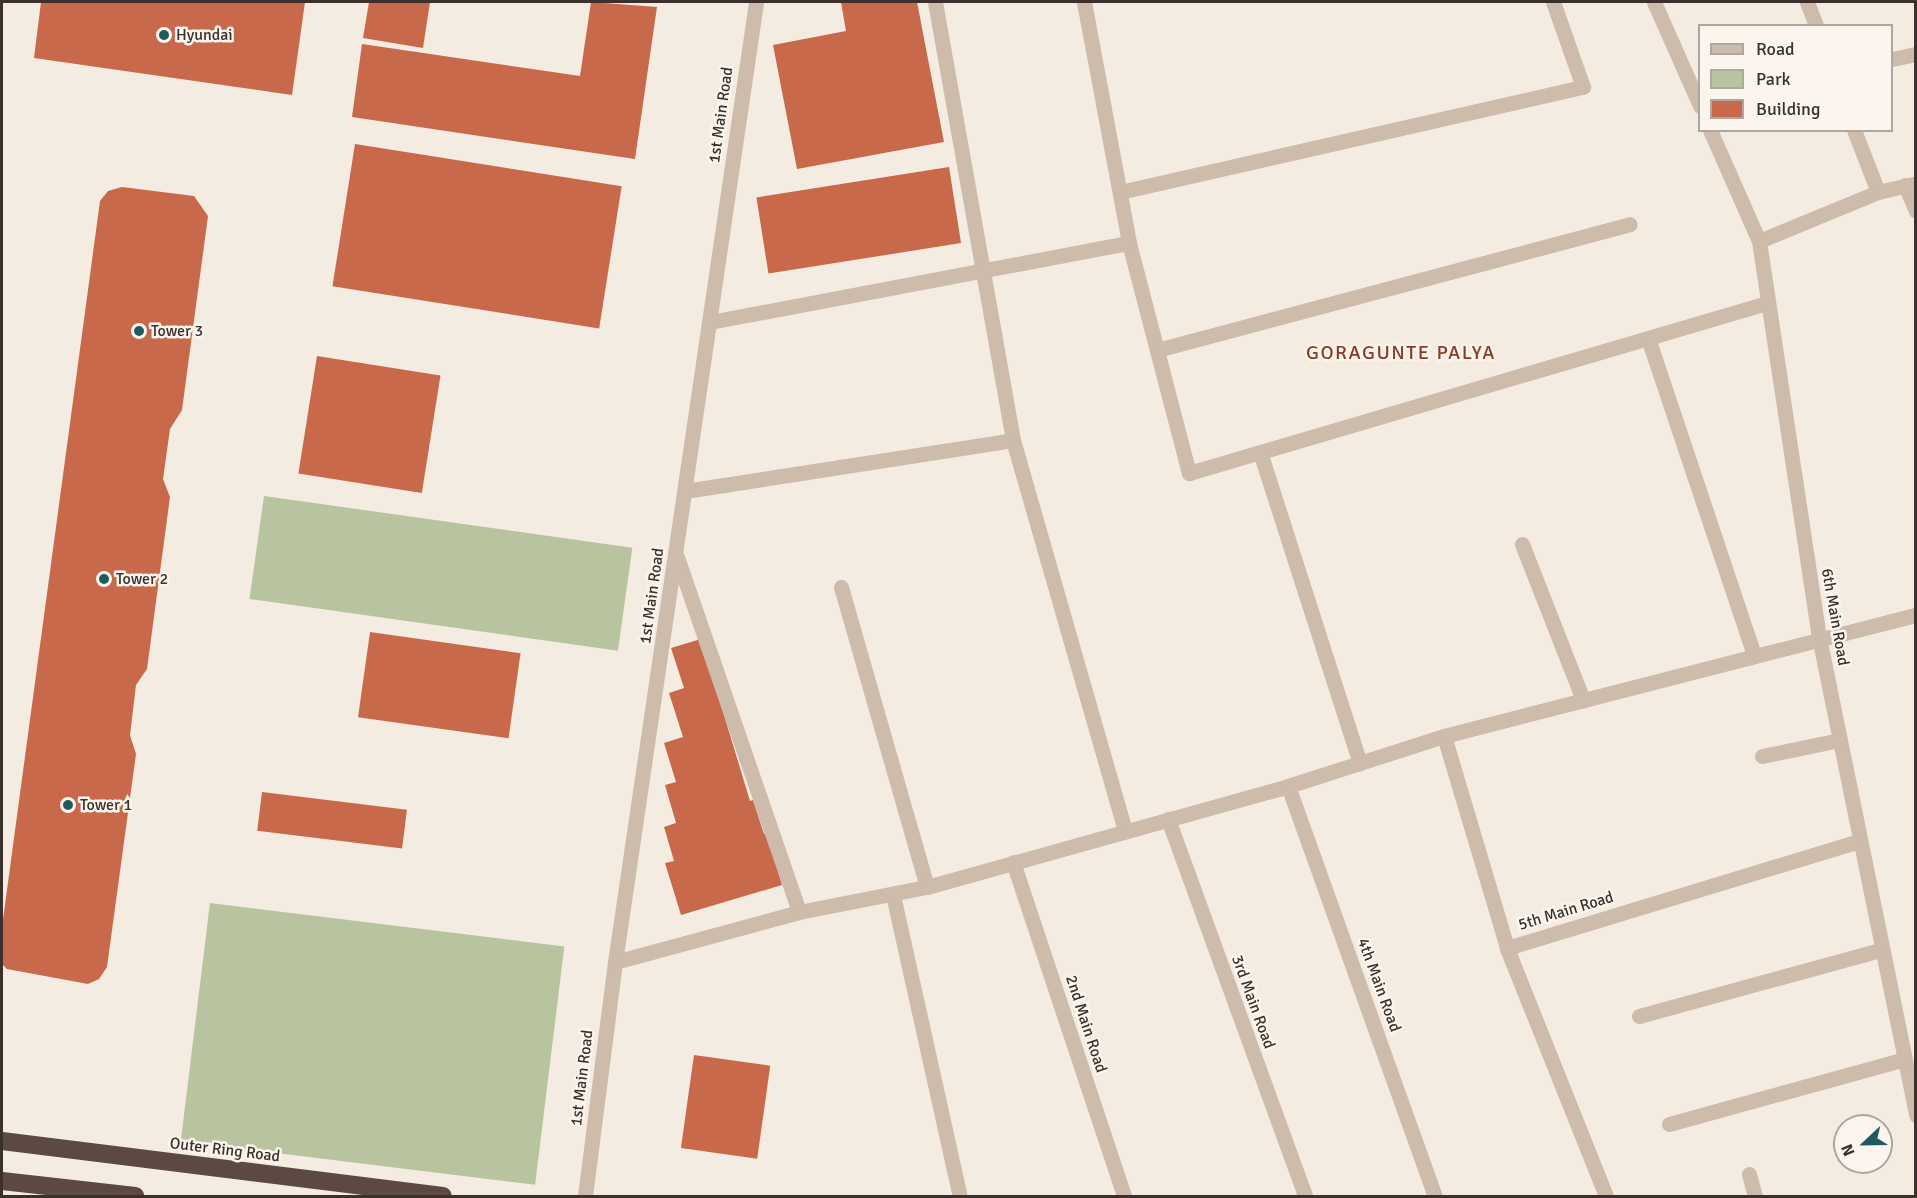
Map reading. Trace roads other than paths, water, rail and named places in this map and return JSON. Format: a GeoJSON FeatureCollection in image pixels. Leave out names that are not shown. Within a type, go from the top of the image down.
{"type":"FeatureCollection","features":[{"type":"Feature","properties":{"kind":"highway","name":"Outer Ring Road"},"geometry":{"type":"LineString","coordinates":[[2,1141],[443,1197]]}},
{"type":"Feature","properties":{"kind":"highway"},"geometry":{"type":"LineString","coordinates":[[2,1181],[135,1197]]}},
{"type":"Feature","properties":{"kind":"street","name":"1st Main Road"},"geometry":{"type":"LineString","coordinates":[[585,1197],[615,962],[756,2]]}},
{"type":"Feature","properties":{"kind":"street"},"geometry":{"type":"LineString","coordinates":[[935,2],[1013,440],[1125,831]]}},
{"type":"Feature","properties":{"kind":"street"},"geometry":{"type":"LineString","coordinates":[[1084,2],[1129,243],[1189,472],[1767,303]]}},
{"type":"Feature","properties":{"kind":"street"},"geometry":{"type":"LineString","coordinates":[[1120,192],[1583,87],[1554,2]]}},
{"type":"Feature","properties":{"kind":"street"},"geometry":{"type":"LineString","coordinates":[[1654,2],[1698,101]]}},
{"type":"Feature","properties":{"kind":"street"},"geometry":{"type":"LineString","coordinates":[[1807,2],[1815,24]]}},
{"type":"Feature","properties":{"kind":"street"},"geometry":{"type":"LineString","coordinates":[[1893,59],[1916,54]]}},
{"type":"Feature","properties":{"kind":"street","name":"6th Main Road"},"geometry":{"type":"LineString","coordinates":[[1711,132],[1759,241],[1819,637],[1902,1060],[1914,1105]]}},
{"type":"Feature","properties":{"kind":"street"},"geometry":{"type":"LineString","coordinates":[[1855,132],[1878,192]]}},
{"type":"Feature","properties":{"kind":"street"},"geometry":{"type":"LineString","coordinates":[[1759,241],[1878,192],[1910,184],[1916,211]]}},
{"type":"Feature","properties":{"kind":"street"},"geometry":{"type":"LineString","coordinates":[[1157,350],[1629,224]]}},
{"type":"Feature","properties":{"kind":"street"},"geometry":{"type":"LineString","coordinates":[[710,322],[1129,243]]}},
{"type":"Feature","properties":{"kind":"street"},"geometry":{"type":"LineString","coordinates":[[1648,338],[1754,654]]}},
{"type":"Feature","properties":{"kind":"street"},"geometry":{"type":"LineString","coordinates":[[685,491],[1013,440]]}},
{"type":"Feature","properties":{"kind":"street"},"geometry":{"type":"LineString","coordinates":[[1260,452],[1360,763]]}},
{"type":"Feature","properties":{"kind":"street"},"geometry":{"type":"LineString","coordinates":[[1522,544],[1583,700]]}},
{"type":"Feature","properties":{"kind":"street"},"geometry":{"type":"LineString","coordinates":[[676,554],[799,912]]}},
{"type":"Feature","properties":{"kind":"street"},"geometry":{"type":"LineString","coordinates":[[841,587],[927,887]]}},
{"type":"Feature","properties":{"kind":"street"},"geometry":{"type":"LineString","coordinates":[[615,962],[799,912],[927,887],[1288,786],[1444,736],[1819,637],[1916,615]]}},
{"type":"Feature","properties":{"kind":"street"},"geometry":{"type":"LineString","coordinates":[[1444,736],[1507,948]]}},
{"type":"Feature","properties":{"kind":"street"},"geometry":{"type":"LineString","coordinates":[[1762,756],[1839,740]]}},
{"type":"Feature","properties":{"kind":"street","name":"4th Main Road"},"geometry":{"type":"LineString","coordinates":[[1288,786],[1435,1197]]}},
{"type":"Feature","properties":{"kind":"street","name":"3rd Main Road"},"geometry":{"type":"LineString","coordinates":[[1168,819],[1305,1197]]}},
{"type":"Feature","properties":{"kind":"street","name":"5th Main Road"},"geometry":{"type":"LineString","coordinates":[[1606,1197],[1507,948],[1859,841]]}},
{"type":"Feature","properties":{"kind":"street","name":"2nd Main Road"},"geometry":{"type":"LineString","coordinates":[[1013,862],[1124,1197]]}},
{"type":"Feature","properties":{"kind":"street"},"geometry":{"type":"LineString","coordinates":[[892,895],[960,1197]]}},
{"type":"Feature","properties":{"kind":"street"},"geometry":{"type":"LineString","coordinates":[[1639,1016],[1880,950]]}},
{"type":"Feature","properties":{"kind":"street"},"geometry":{"type":"LineString","coordinates":[[1669,1124],[1902,1060]]}},
{"type":"Feature","properties":{"kind":"street"},"geometry":{"type":"LineString","coordinates":[[1749,1174],[1755,1197]]}},
{"type":"Feature","properties":{"kind":"place","name":"Hyundai"},"geometry":{"type":"Point","coordinates":[164,35]}},
{"type":"Feature","properties":{"kind":"place","name":"Tower 3"},"geometry":{"type":"Point","coordinates":[139,331]}},
{"type":"Feature","properties":{"kind":"place","name":"Tower 2"},"geometry":{"type":"Point","coordinates":[104,579]}},
{"type":"Feature","properties":{"kind":"place","name":"Tower 1"},"geometry":{"type":"Point","coordinates":[68,805]}},
{"type":"Feature","properties":{"kind":"district","name":"GORAGUNTE PALYA"},"geometry":{"type":"Point","coordinates":[1401,352]}}]}
